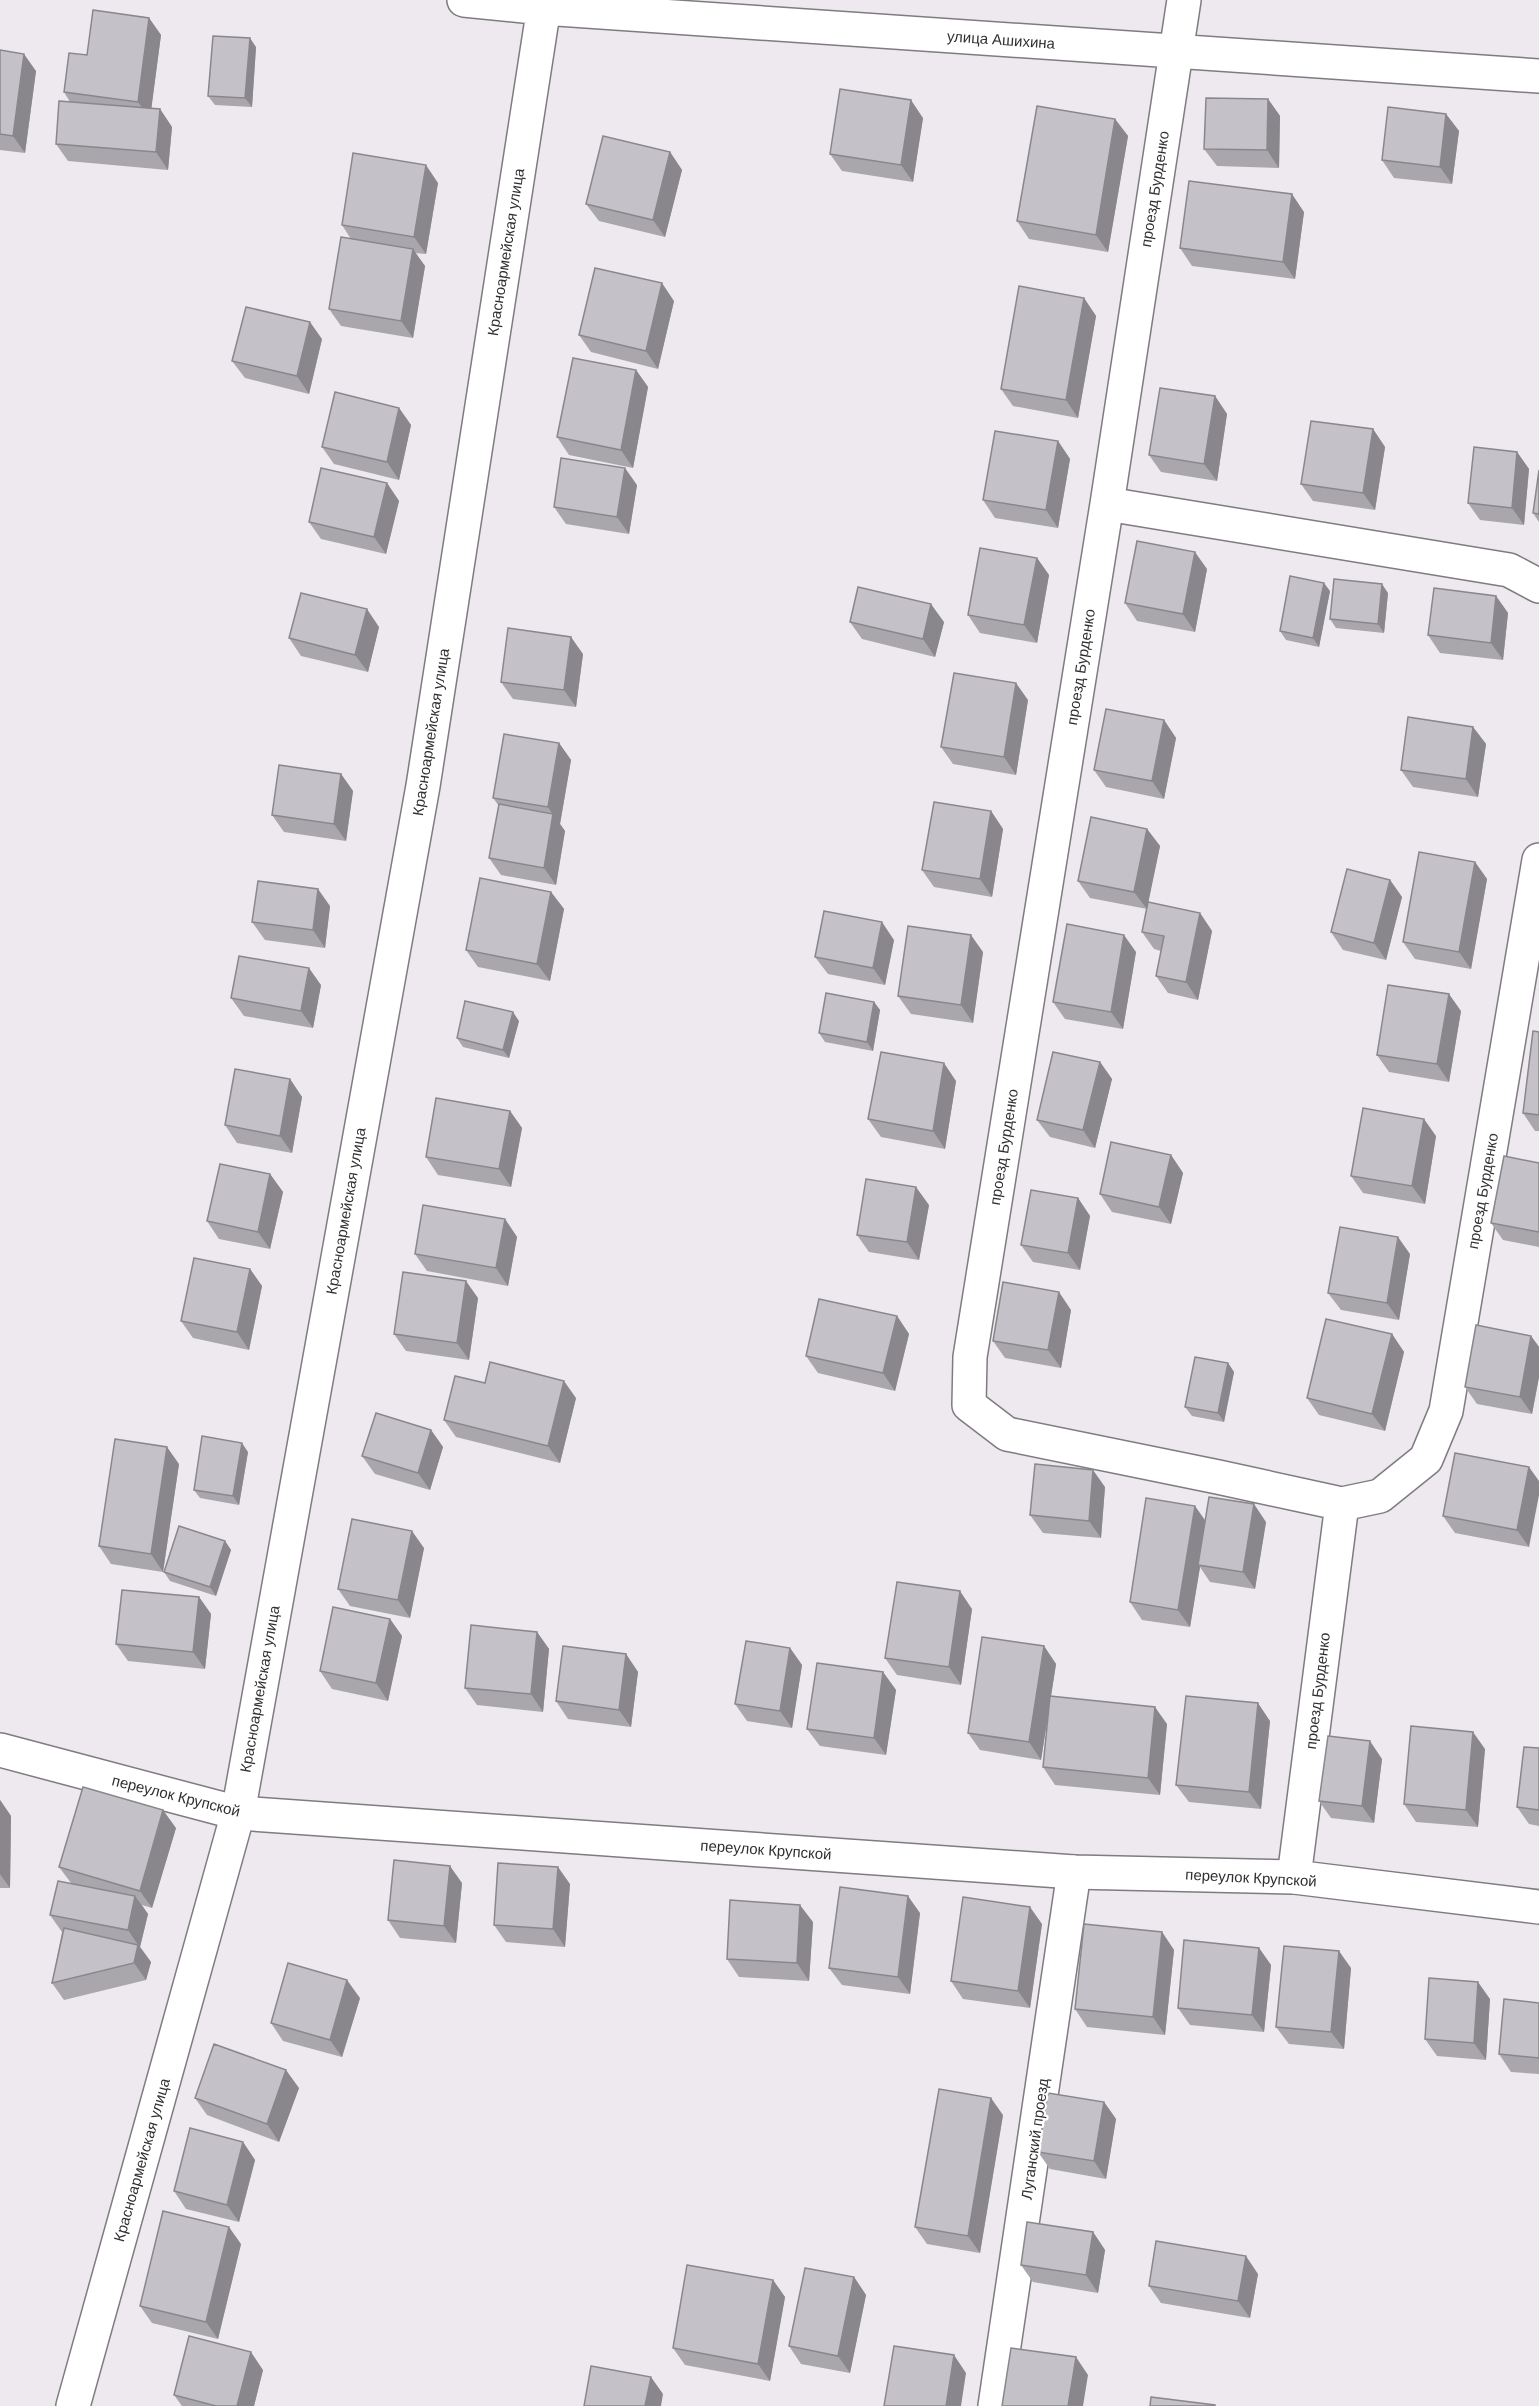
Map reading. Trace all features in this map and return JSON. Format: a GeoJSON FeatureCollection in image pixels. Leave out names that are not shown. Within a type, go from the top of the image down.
{"type":"FeatureCollection","features":[{"type":"Feature","properties":{"kind":"street","name":"улица Ашихина"},"geometry":{"type":"LineString","coordinates":[[464,0],[1539,76]]}},
{"type":"Feature","properties":{"kind":"street","name":"проезд Бурденко"},"geometry":{"type":"LineString","coordinates":[[1184,0],[1107,504],[970,1357],[969,1405],[1007,1434],[1342,1504],[1380,1496],[1426,1459],[1446,1411],[1539,860]]}},
{"type":"Feature","properties":{"kind":"street","name":"Красноармейская улица"},"geometry":{"type":"LineString","coordinates":[[73,2406],[238,1813],[423,786],[544,4]]}},
{"type":"Feature","properties":{"kind":"street"},"geometry":{"type":"LineString","coordinates":[[1107,504],[1509,570],[1539,586]]}},
{"type":"Feature","properties":{"kind":"street","name":"проезд Бурденко"},"geometry":{"type":"LineString","coordinates":[[1294,1877],[1342,1504]]}},
{"type":"Feature","properties":{"kind":"street","name":"переулок Крупской"},"geometry":{"type":"LineString","coordinates":[[0,1750],[238,1813],[1074,1872],[1294,1877],[1539,1907]]}},
{"type":"Feature","properties":{"kind":"street","name":"Луганский проезд"},"geometry":{"type":"LineString","coordinates":[[996,2406],[1074,1872]]}},
{"type":"Feature","properties":{"kind":"building"},"geometry":{"type":"Polygon","coordinates":[[[93,10],[149,18],[138,102],[64,92],[69,53],[87,55],[93,10]]]}},
{"type":"Feature","properties":{"kind":"building"},"geometry":{"type":"Polygon","coordinates":[[[213,36],[250,38],[245,98],[208,96],[213,36]]]}},
{"type":"Feature","properties":{"kind":"building"},"geometry":{"type":"Polygon","coordinates":[[[0,50],[24,54],[13,136],[0,134],[0,50]]]}},
{"type":"Feature","properties":{"kind":"building"},"geometry":{"type":"Polygon","coordinates":[[[840,89],[911,100],[901,165],[830,154],[840,89]]]}},
{"type":"Feature","properties":{"kind":"building"},"geometry":{"type":"Polygon","coordinates":[[[1206,98],[1268,99],[1267,150],[1204,149],[1206,98]]]}},
{"type":"Feature","properties":{"kind":"building"},"geometry":{"type":"Polygon","coordinates":[[[59,101],[160,109],[156,152],[56,144],[59,101]]]}},
{"type":"Feature","properties":{"kind":"building"},"geometry":{"type":"Polygon","coordinates":[[[1037,106],[1115,119],[1096,235],[1017,221],[1037,106]]]}},
{"type":"Feature","properties":{"kind":"building"},"geometry":{"type":"Polygon","coordinates":[[[1388,107],[1446,114],[1440,167],[1382,160],[1388,107]]]}},
{"type":"Feature","properties":{"kind":"building"},"geometry":{"type":"Polygon","coordinates":[[[603,136],[670,152],[653,220],[586,204],[603,136]]]}},
{"type":"Feature","properties":{"kind":"building"},"geometry":{"type":"Polygon","coordinates":[[[353,153],[426,165],[414,237],[342,225],[353,153]]]}},
{"type":"Feature","properties":{"kind":"building"},"geometry":{"type":"Polygon","coordinates":[[[1189,181],[1292,194],[1283,262],[1180,248],[1189,181]]]}},
{"type":"Feature","properties":{"kind":"building"},"geometry":{"type":"Polygon","coordinates":[[[341,237],[413,249],[401,321],[329,309],[341,237]]]}},
{"type":"Feature","properties":{"kind":"building"},"geometry":{"type":"Polygon","coordinates":[[[595,268],[662,283],[646,351],[579,335],[595,268]]]}},
{"type":"Feature","properties":{"kind":"building"},"geometry":{"type":"Polygon","coordinates":[[[1019,286],[1084,298],[1066,400],[1001,389],[1019,286]]]}},
{"type":"Feature","properties":{"kind":"building"},"geometry":{"type":"Polygon","coordinates":[[[246,307],[310,322],[297,376],[232,361],[246,307]]]}},
{"type":"Feature","properties":{"kind":"building"},"geometry":{"type":"Polygon","coordinates":[[[573,358],[636,370],[621,450],[557,437],[573,358]]]}},
{"type":"Feature","properties":{"kind":"building"},"geometry":{"type":"Polygon","coordinates":[[[1160,388],[1215,396],[1204,464],[1149,455],[1160,388]]]}},
{"type":"Feature","properties":{"kind":"building"},"geometry":{"type":"Polygon","coordinates":[[[335,392],[399,408],[387,462],[322,447],[335,392]]]}},
{"type":"Feature","properties":{"kind":"building"},"geometry":{"type":"Polygon","coordinates":[[[1311,421],[1373,429],[1363,493],[1301,484],[1311,421]]]}},
{"type":"Feature","properties":{"kind":"building"},"geometry":{"type":"Polygon","coordinates":[[[995,431],[1058,441],[1046,510],[983,500],[995,431]]]}},
{"type":"Feature","properties":{"kind":"building"},"geometry":{"type":"Polygon","coordinates":[[[1474,447],[1517,452],[1512,508],[1468,503],[1474,447]]]}},
{"type":"Feature","properties":{"kind":"building"},"geometry":{"type":"Polygon","coordinates":[[[561,458],[625,468],[617,517],[554,507],[561,458]]]}},
{"type":"Feature","properties":{"kind":"building"},"geometry":{"type":"Polygon","coordinates":[[[321,468],[387,483],[374,537],[309,522],[321,468]]]}},
{"type":"Feature","properties":{"kind":"building"},"geometry":{"type":"Polygon","coordinates":[[[1539,470],[1539,514],[1533,513],[1539,470]]]}},
{"type":"Feature","properties":{"kind":"building"},"geometry":{"type":"Polygon","coordinates":[[[1137,541],[1195,552],[1183,614],[1125,603],[1137,541]]]}},
{"type":"Feature","properties":{"kind":"building"},"geometry":{"type":"Polygon","coordinates":[[[980,548],[1037,558],[1024,625],[968,615],[980,548]]]}},
{"type":"Feature","properties":{"kind":"building"},"geometry":{"type":"Polygon","coordinates":[[[1290,576],[1324,583],[1313,638],[1280,631],[1290,576]]]}},
{"type":"Feature","properties":{"kind":"building"},"geometry":{"type":"Polygon","coordinates":[[[1334,579],[1382,584],[1378,624],[1330,619],[1334,579]]]}},
{"type":"Feature","properties":{"kind":"building"},"geometry":{"type":"Polygon","coordinates":[[[858,587],[931,604],[923,639],[850,622],[858,587]]]}},
{"type":"Feature","properties":{"kind":"building"},"geometry":{"type":"Polygon","coordinates":[[[1434,588],[1496,596],[1491,643],[1428,635],[1434,588]]]}},
{"type":"Feature","properties":{"kind":"building"},"geometry":{"type":"Polygon","coordinates":[[[301,593],[367,609],[355,655],[289,638],[301,593]]]}},
{"type":"Feature","properties":{"kind":"building"},"geometry":{"type":"Polygon","coordinates":[[[508,628],[571,637],[564,690],[501,682],[508,628]]]}},
{"type":"Feature","properties":{"kind":"building"},"geometry":{"type":"Polygon","coordinates":[[[954,673],[1016,683],[1004,757],[941,747],[954,673]]]}},
{"type":"Feature","properties":{"kind":"building"},"geometry":{"type":"Polygon","coordinates":[[[1106,709],[1164,720],[1152,781],[1094,770],[1106,709]]]}},
{"type":"Feature","properties":{"kind":"building"},"geometry":{"type":"Polygon","coordinates":[[[1408,717],[1473,727],[1466,779],[1401,770],[1408,717]]]}},
{"type":"Feature","properties":{"kind":"building"},"geometry":{"type":"Polygon","coordinates":[[[504,734],[559,743],[548,807],[493,798],[504,734]]]}},
{"type":"Feature","properties":{"kind":"building"},"geometry":{"type":"Polygon","coordinates":[[[279,765],[341,774],[334,824],[272,815],[279,765]]]}},
{"type":"Feature","properties":{"kind":"building"},"geometry":{"type":"Polygon","coordinates":[[[934,802],[991,811],[980,879],[922,870],[934,802]]]}},
{"type":"Feature","properties":{"kind":"building"},"geometry":{"type":"Polygon","coordinates":[[[499,804],[553,814],[544,868],[489,858],[499,804]]]}},
{"type":"Feature","properties":{"kind":"building"},"geometry":{"type":"Polygon","coordinates":[[[1091,817],[1147,829],[1134,892],[1078,881],[1091,817]]]}},
{"type":"Feature","properties":{"kind":"building"},"geometry":{"type":"Polygon","coordinates":[[[1419,852],[1475,862],[1459,952],[1403,942],[1419,852]]]}},
{"type":"Feature","properties":{"kind":"building"},"geometry":{"type":"Polygon","coordinates":[[[1347,869],[1390,880],[1374,943],[1331,932],[1347,869]]]}},
{"type":"Feature","properties":{"kind":"building"},"geometry":{"type":"Polygon","coordinates":[[[480,878],[551,892],[537,964],[466,950],[480,878]]]}},
{"type":"Feature","properties":{"kind":"building"},"geometry":{"type":"Polygon","coordinates":[[[258,881],[318,889],[313,930],[252,922],[258,881]]]}},
{"type":"Feature","properties":{"kind":"building"},"geometry":{"type":"Polygon","coordinates":[[[1148,902],[1200,913],[1186,982],[1156,976],[1164,936],[1142,932],[1148,902]]]}},
{"type":"Feature","properties":{"kind":"building"},"geometry":{"type":"Polygon","coordinates":[[[824,911],[882,922],[873,968],[815,957],[824,911]]]}},
{"type":"Feature","properties":{"kind":"building"},"geometry":{"type":"Polygon","coordinates":[[[1067,924],[1124,935],[1111,1012],[1053,1002],[1067,924]]]}},
{"type":"Feature","properties":{"kind":"building"},"geometry":{"type":"Polygon","coordinates":[[[908,926],[971,935],[961,1005],[898,996],[908,926]]]}},
{"type":"Feature","properties":{"kind":"building"},"geometry":{"type":"Polygon","coordinates":[[[239,956],[309,968],[301,1011],[231,998],[239,956]]]}},
{"type":"Feature","properties":{"kind":"building"},"geometry":{"type":"Polygon","coordinates":[[[1388,985],[1449,994],[1437,1064],[1377,1055],[1388,985]]]}},
{"type":"Feature","properties":{"kind":"building"},"geometry":{"type":"Polygon","coordinates":[[[826,993],[874,1002],[867,1042],[819,1033],[826,993]]]}},
{"type":"Feature","properties":{"kind":"building"},"geometry":{"type":"Polygon","coordinates":[[[465,1001],[513,1012],[503,1050],[457,1038],[465,1001]]]}},
{"type":"Feature","properties":{"kind":"building"},"geometry":{"type":"Polygon","coordinates":[[[1533,1031],[1539,1032],[1539,1115],[1523,1113],[1533,1031]]]}},
{"type":"Feature","properties":{"kind":"building"},"geometry":{"type":"Polygon","coordinates":[[[881,1052],[944,1063],[933,1131],[868,1119],[881,1052]]]}},
{"type":"Feature","properties":{"kind":"building"},"geometry":{"type":"Polygon","coordinates":[[[1053,1052],[1100,1062],[1083,1130],[1037,1120],[1053,1052]]]}},
{"type":"Feature","properties":{"kind":"building"},"geometry":{"type":"Polygon","coordinates":[[[235,1069],[290,1079],[280,1136],[225,1125],[235,1069]]]}},
{"type":"Feature","properties":{"kind":"building"},"geometry":{"type":"Polygon","coordinates":[[[436,1098],[510,1111],[499,1169],[426,1157],[436,1098]]]}},
{"type":"Feature","properties":{"kind":"building"},"geometry":{"type":"Polygon","coordinates":[[[1363,1108],[1424,1119],[1412,1186],[1351,1176],[1363,1108]]]}},
{"type":"Feature","properties":{"kind":"building"},"geometry":{"type":"Polygon","coordinates":[[[1111,1142],[1171,1155],[1159,1207],[1100,1194],[1111,1142]]]}},
{"type":"Feature","properties":{"kind":"building"},"geometry":{"type":"Polygon","coordinates":[[[1504,1156],[1539,1163],[1539,1232],[1491,1223],[1504,1156]]]}},
{"type":"Feature","properties":{"kind":"building"},"geometry":{"type":"Polygon","coordinates":[[[220,1164],[270,1174],[258,1232],[207,1221],[220,1164]]]}},
{"type":"Feature","properties":{"kind":"building"},"geometry":{"type":"Polygon","coordinates":[[[866,1179],[916,1187],[907,1242],[857,1235],[866,1179]]]}},
{"type":"Feature","properties":{"kind":"building"},"geometry":{"type":"Polygon","coordinates":[[[1031,1190],[1078,1198],[1068,1253],[1021,1245],[1031,1190]]]}},
{"type":"Feature","properties":{"kind":"building"},"geometry":{"type":"Polygon","coordinates":[[[423,1205],[505,1219],[496,1268],[415,1254],[423,1205]]]}},
{"type":"Feature","properties":{"kind":"building"},"geometry":{"type":"Polygon","coordinates":[[[1340,1227],[1398,1237],[1387,1303],[1328,1293],[1340,1227]]]}},
{"type":"Feature","properties":{"kind":"building"},"geometry":{"type":"Polygon","coordinates":[[[194,1258],[250,1269],[237,1332],[181,1321],[194,1258]]]}},
{"type":"Feature","properties":{"kind":"building"},"geometry":{"type":"Polygon","coordinates":[[[403,1272],[466,1281],[457,1343],[394,1334],[403,1272]]]}},
{"type":"Feature","properties":{"kind":"building"},"geometry":{"type":"Polygon","coordinates":[[[1003,1282],[1059,1292],[1048,1350],[993,1341],[1003,1282]]]}},
{"type":"Feature","properties":{"kind":"building"},"geometry":{"type":"Polygon","coordinates":[[[819,1299],[897,1316],[883,1373],[806,1356],[819,1299]]]}},
{"type":"Feature","properties":{"kind":"building"},"geometry":{"type":"Polygon","coordinates":[[[1326,1319],[1392,1334],[1372,1414],[1307,1398],[1326,1319]]]}},
{"type":"Feature","properties":{"kind":"building"},"geometry":{"type":"Polygon","coordinates":[[[1476,1325],[1531,1336],[1520,1397],[1465,1387],[1476,1325]]]}},
{"type":"Feature","properties":{"kind":"building"},"geometry":{"type":"Polygon","coordinates":[[[1195,1357],[1228,1363],[1218,1413],[1185,1407],[1195,1357]]]}},
{"type":"Feature","properties":{"kind":"building"},"geometry":{"type":"Polygon","coordinates":[[[490,1362],[564,1381],[548,1446],[444,1420],[455,1376],[485,1383],[490,1362]]]}},
{"type":"Feature","properties":{"kind":"building"},"geometry":{"type":"Polygon","coordinates":[[[376,1413],[431,1430],[418,1473],[362,1456],[376,1413]]]}},
{"type":"Feature","properties":{"kind":"building"},"geometry":{"type":"Polygon","coordinates":[[[202,1436],[242,1443],[233,1496],[194,1490],[202,1436]]]}},
{"type":"Feature","properties":{"kind":"building"},"geometry":{"type":"Polygon","coordinates":[[[115,1439],[167,1447],[151,1554],[99,1546],[115,1439]]]}},
{"type":"Feature","properties":{"kind":"building"},"geometry":{"type":"Polygon","coordinates":[[[1455,1453],[1529,1467],[1517,1530],[1443,1516],[1455,1453]]]}},
{"type":"Feature","properties":{"kind":"building"},"geometry":{"type":"Polygon","coordinates":[[[1035,1464],[1093,1470],[1089,1521],[1030,1515],[1035,1464]]]}},
{"type":"Feature","properties":{"kind":"building"},"geometry":{"type":"Polygon","coordinates":[[[1209,1497],[1254,1504],[1243,1572],[1198,1565],[1209,1497]]]}},
{"type":"Feature","properties":{"kind":"building"},"geometry":{"type":"Polygon","coordinates":[[[1146,1498],[1195,1506],[1178,1610],[1130,1602],[1146,1498]]]}},
{"type":"Feature","properties":{"kind":"building"},"geometry":{"type":"Polygon","coordinates":[[[352,1519],[412,1531],[398,1600],[338,1589],[352,1519]]]}},
{"type":"Feature","properties":{"kind":"building"},"geometry":{"type":"Polygon","coordinates":[[[179,1526],[225,1541],[210,1587],[164,1572],[179,1526]]]}},
{"type":"Feature","properties":{"kind":"building"},"geometry":{"type":"Polygon","coordinates":[[[897,1582],[960,1591],[949,1667],[885,1658],[897,1582]]]}},
{"type":"Feature","properties":{"kind":"building"},"geometry":{"type":"Polygon","coordinates":[[[122,1590],[199,1597],[193,1652],[116,1644],[122,1590]]]}},
{"type":"Feature","properties":{"kind":"building"},"geometry":{"type":"Polygon","coordinates":[[[333,1607],[390,1619],[376,1683],[320,1671],[333,1607]]]}},
{"type":"Feature","properties":{"kind":"building"},"geometry":{"type":"Polygon","coordinates":[[[471,1625],[537,1632],[531,1694],[465,1688],[471,1625]]]}},
{"type":"Feature","properties":{"kind":"building"},"geometry":{"type":"Polygon","coordinates":[[[982,1637],[1044,1646],[1029,1742],[968,1733],[982,1637]]]}},
{"type":"Feature","properties":{"kind":"building"},"geometry":{"type":"Polygon","coordinates":[[[746,1641],[790,1648],[780,1711],[735,1704],[746,1641]]]}},
{"type":"Feature","properties":{"kind":"building"},"geometry":{"type":"Polygon","coordinates":[[[563,1646],[626,1654],[619,1710],[556,1701],[563,1646]]]}},
{"type":"Feature","properties":{"kind":"building"},"geometry":{"type":"Polygon","coordinates":[[[817,1663],[883,1672],[874,1738],[807,1729],[817,1663]]]}},
{"type":"Feature","properties":{"kind":"building"},"geometry":{"type":"Polygon","coordinates":[[[1050,1696],[1155,1707],[1148,1778],[1043,1767],[1050,1696]]]}},
{"type":"Feature","properties":{"kind":"building"},"geometry":{"type":"Polygon","coordinates":[[[1186,1696],[1258,1703],[1249,1792],[1176,1785],[1186,1696]]]}},
{"type":"Feature","properties":{"kind":"building"},"geometry":{"type":"Polygon","coordinates":[[[1411,1726],[1473,1732],[1466,1810],[1404,1804],[1411,1726]]]}},
{"type":"Feature","properties":{"kind":"building"},"geometry":{"type":"Polygon","coordinates":[[[1328,1736],[1370,1741],[1362,1806],[1319,1801],[1328,1736]]]}},
{"type":"Feature","properties":{"kind":"building"},"geometry":{"type":"Polygon","coordinates":[[[1524,1747],[1539,1748],[1539,1810],[1517,1807],[1524,1747]]]}},
{"type":"Feature","properties":{"kind":"building"},"geometry":{"type":"Polygon","coordinates":[[[83,1787],[163,1810],[140,1891],[59,1867],[83,1787]]]}},
{"type":"Feature","properties":{"kind":"building"},"geometry":{"type":"Polygon","coordinates":[[[394,1860],[450,1866],[444,1926],[388,1920],[394,1860]]]}},
{"type":"Feature","properties":{"kind":"building"},"geometry":{"type":"Polygon","coordinates":[[[498,1863],[558,1867],[553,1929],[494,1925],[498,1863]]]}},
{"type":"Feature","properties":{"kind":"building"},"geometry":{"type":"Polygon","coordinates":[[[58,1881],[135,1896],[128,1930],[50,1915],[58,1881]]]}},
{"type":"Feature","properties":{"kind":"building"},"geometry":{"type":"Polygon","coordinates":[[[840,1887],[908,1896],[898,1977],[829,1968],[840,1887]]]}},
{"type":"Feature","properties":{"kind":"building"},"geometry":{"type":"Polygon","coordinates":[[[963,1897],[1030,1907],[1018,1991],[951,1981],[963,1897]]]}},
{"type":"Feature","properties":{"kind":"building"},"geometry":{"type":"Polygon","coordinates":[[[730,1900],[800,1905],[797,1963],[727,1959],[730,1900]]]}},
{"type":"Feature","properties":{"kind":"building"},"geometry":{"type":"Polygon","coordinates":[[[1084,1924],[1162,1932],[1153,2017],[1075,2009],[1084,1924]]]}},
{"type":"Feature","properties":{"kind":"building"},"geometry":{"type":"Polygon","coordinates":[[[64,1928],[138,1945],[134,1963],[52,1983],[64,1928]]]}},
{"type":"Feature","properties":{"kind":"building"},"geometry":{"type":"Polygon","coordinates":[[[1184,1940],[1259,1948],[1252,2015],[1178,2008],[1184,1940]]]}},
{"type":"Feature","properties":{"kind":"building"},"geometry":{"type":"Polygon","coordinates":[[[1284,1946],[1339,1951],[1331,2032],[1276,2027],[1284,1946]]]}},
{"type":"Feature","properties":{"kind":"building"},"geometry":{"type":"Polygon","coordinates":[[[288,1963],[347,1980],[330,2040],[271,2023],[288,1963]]]}},
{"type":"Feature","properties":{"kind":"building"},"geometry":{"type":"Polygon","coordinates":[[[1429,1978],[1478,1982],[1474,2043],[1425,2039],[1429,1978]]]}},
{"type":"Feature","properties":{"kind":"building"},"geometry":{"type":"Polygon","coordinates":[[[1504,1999],[1539,2003],[1539,2058],[1499,2054],[1504,1999]]]}},
{"type":"Feature","properties":{"kind":"building"},"geometry":{"type":"Polygon","coordinates":[[[214,2044],[286,2070],[267,2124],[195,2098],[214,2044]]]}},
{"type":"Feature","properties":{"kind":"building"},"geometry":{"type":"Polygon","coordinates":[[[939,2089],[991,2098],[968,2236],[915,2227],[939,2089]]]}},
{"type":"Feature","properties":{"kind":"building"},"geometry":{"type":"Polygon","coordinates":[[[1048,2093],[1104,2102],[1094,2161],[1038,2152],[1048,2093]]]}},
{"type":"Feature","properties":{"kind":"building"},"geometry":{"type":"Polygon","coordinates":[[[190,2128],[243,2142],[227,2205],[174,2191],[190,2128]]]}},
{"type":"Feature","properties":{"kind":"building"},"geometry":{"type":"Polygon","coordinates":[[[163,2211],[229,2227],[206,2322],[140,2306],[163,2211]]]}},
{"type":"Feature","properties":{"kind":"building"},"geometry":{"type":"Polygon","coordinates":[[[1027,2222],[1093,2232],[1086,2275],[1021,2265],[1027,2222]]]}},
{"type":"Feature","properties":{"kind":"building"},"geometry":{"type":"Polygon","coordinates":[[[1156,2241],[1246,2256],[1238,2301],[1149,2286],[1156,2241]]]}},
{"type":"Feature","properties":{"kind":"building"},"geometry":{"type":"Polygon","coordinates":[[[687,2265],[773,2280],[758,2364],[673,2348],[687,2265]]]}},
{"type":"Feature","properties":{"kind":"building"},"geometry":{"type":"Polygon","coordinates":[[[805,2268],[854,2277],[838,2356],[789,2346],[805,2268]]]}},
{"type":"Feature","properties":{"kind":"building"},"geometry":{"type":"Polygon","coordinates":[[[189,2336],[251,2352],[237,2406],[216,2406],[174,2395],[189,2336]]]}},
{"type":"Feature","properties":{"kind":"building"},"geometry":{"type":"Polygon","coordinates":[[[894,2346],[954,2355],[946,2406],[884,2406],[894,2346]]]}},
{"type":"Feature","properties":{"kind":"building"},"geometry":{"type":"Polygon","coordinates":[[[1011,2348],[1076,2357],[1068,2406],[1002,2406],[1011,2348]]]}},
{"type":"Feature","properties":{"kind":"building"},"geometry":{"type":"Polygon","coordinates":[[[591,2366],[651,2377],[645,2406],[584,2406],[591,2366]]]}},
{"type":"Feature","properties":{"kind":"building"},"geometry":{"type":"Polygon","coordinates":[[[1151,2397],[1215,2405],[1215,2406],[1150,2406],[1151,2397]]]}}]}
